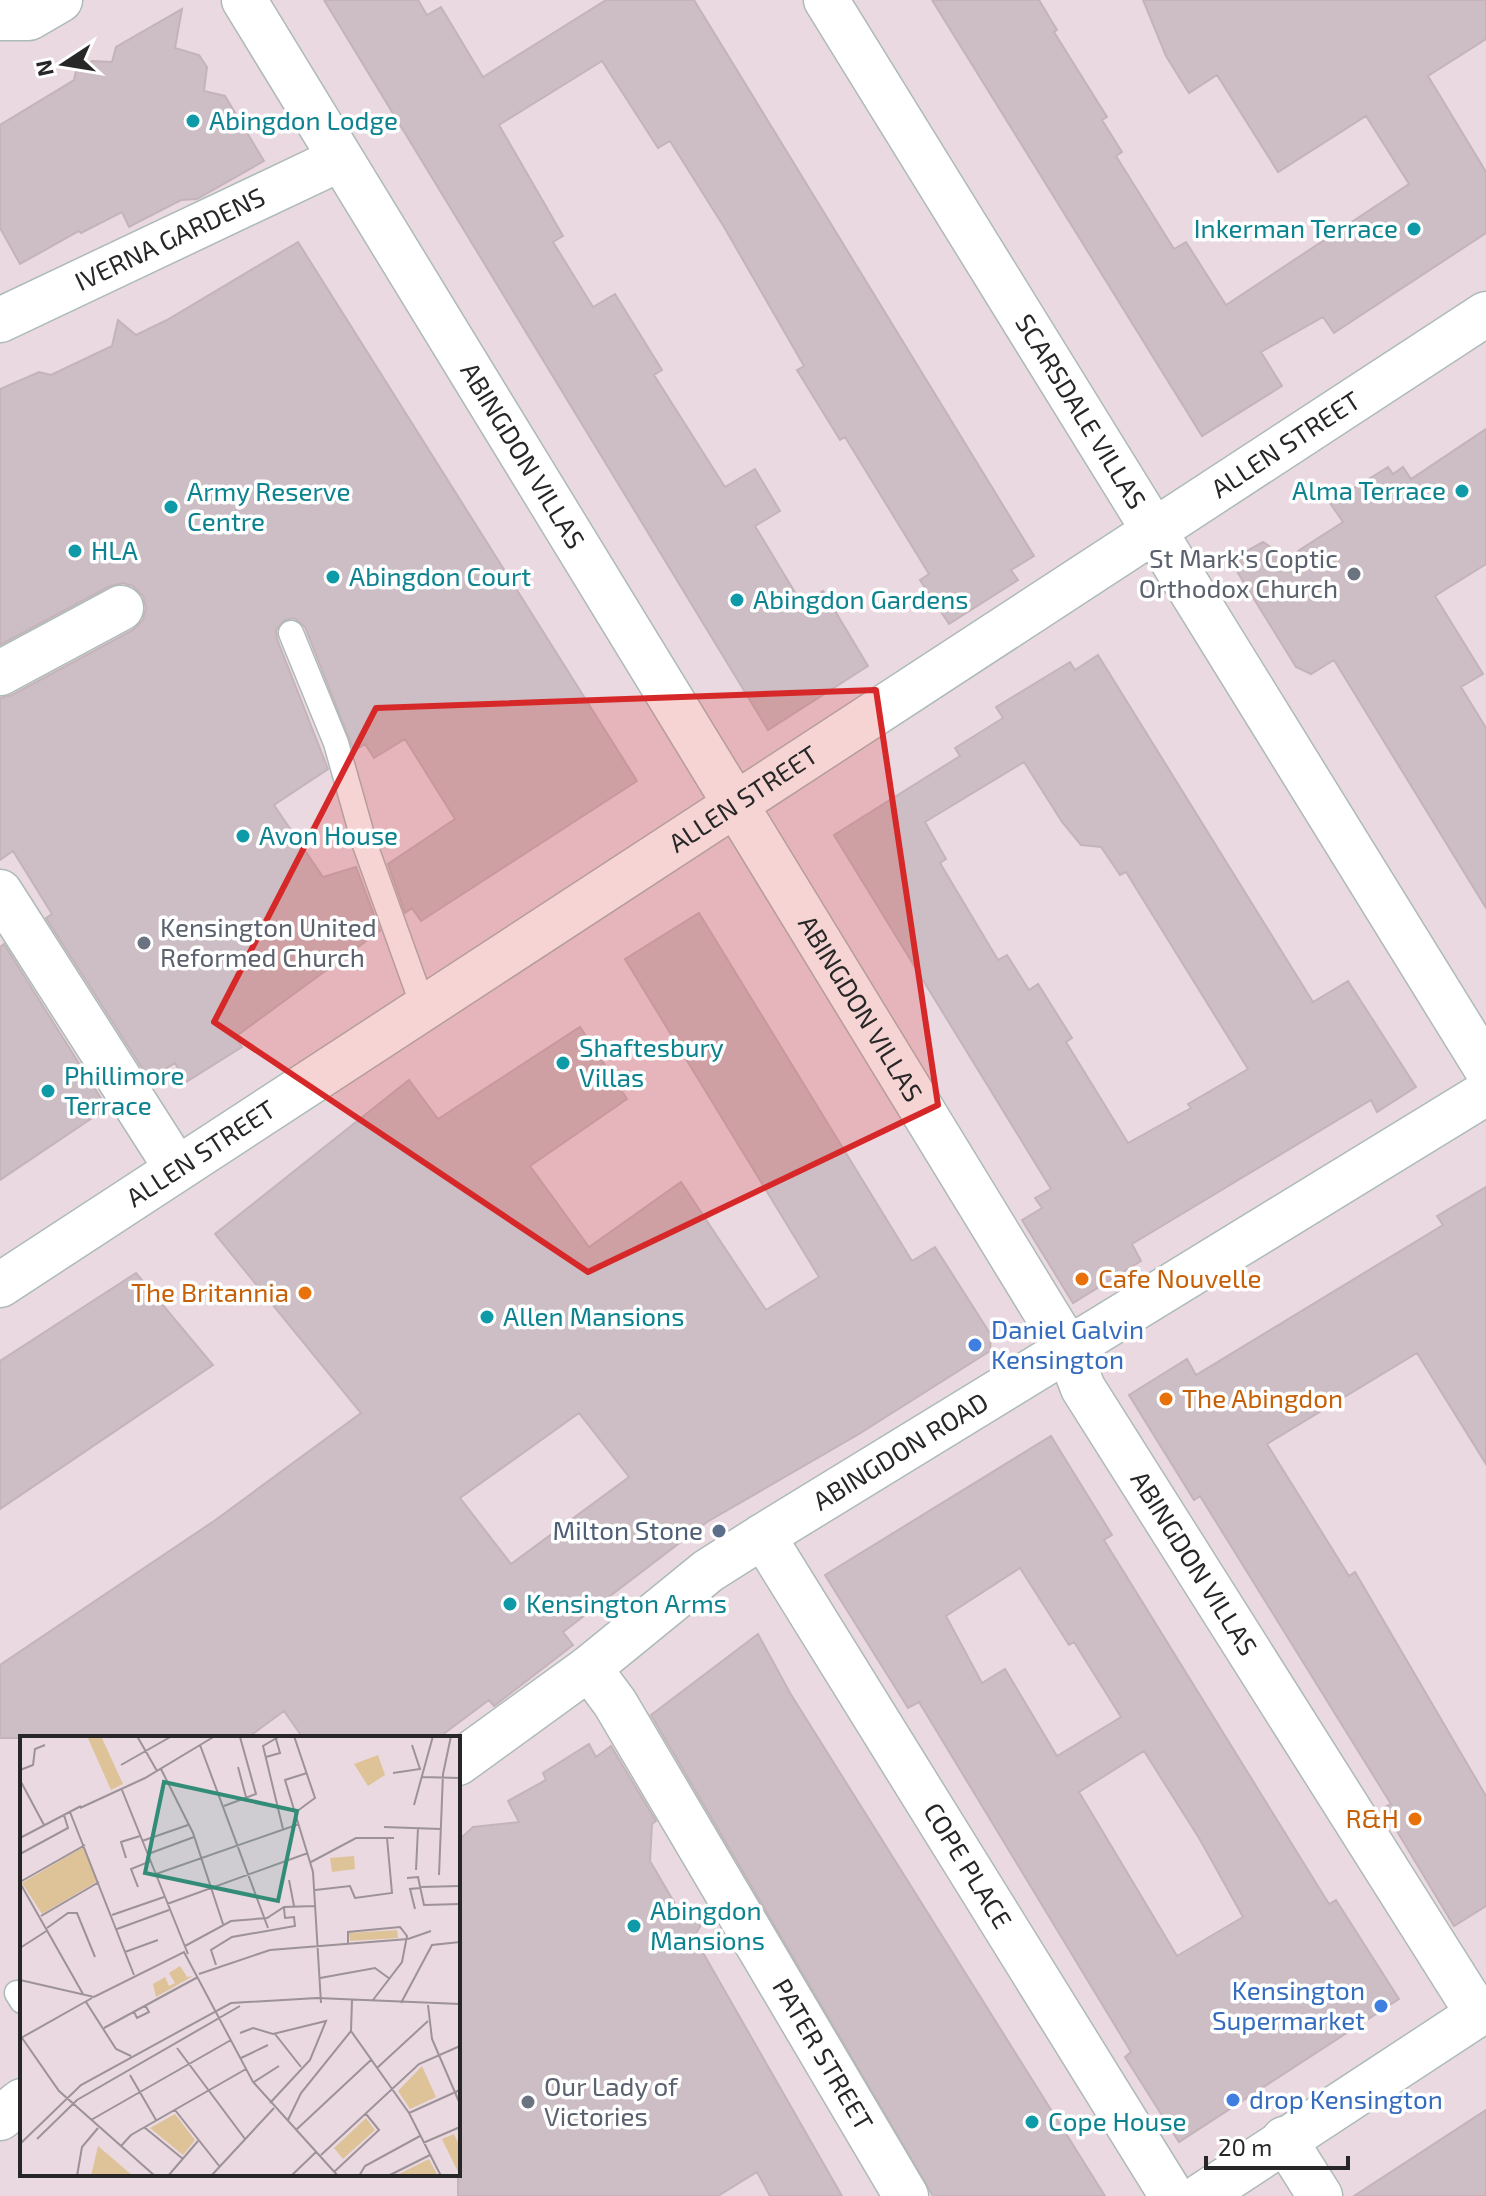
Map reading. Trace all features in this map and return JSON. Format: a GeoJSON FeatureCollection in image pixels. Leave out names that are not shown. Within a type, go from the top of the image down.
{"type":"FeatureCollection","features":[{"type":"Feature","properties":{"kind":"street","name":"ABINGDON VILLAS"},"geometry":{"type":"LineString","coordinates":[[244,0],[1067,1347],[1083,1388],[1482,2011]]}},
{"type":"Feature","properties":{"kind":"street","name":"SCARSDALE VILLAS"},"geometry":{"type":"LineString","coordinates":[[826,0],[1486,1068]]}},
{"type":"Feature","properties":{"kind":"street","name":"IVERNA GARDENS"},"geometry":{"type":"LineString","coordinates":[[0,320],[340,159]]}},
{"type":"Feature","properties":{"kind":"street","name":"ALLEN STREET"},"geometry":{"type":"LineString","coordinates":[[0,1285],[737,805],[1154,528],[1486,314]]}},
{"type":"Feature","properties":{"kind":"street"},"geometry":{"type":"LineString","coordinates":[[0,673],[121,608]]}},
{"type":"Feature","properties":{"kind":"street"},"geometry":{"type":"LineString","coordinates":[[0,892],[177,1169]]}},
{"type":"Feature","properties":{"kind":"street","name":"ABINGDON ROAD"},"geometry":{"type":"LineString","coordinates":[[460,1762],[589,1668],[708,1571],[1067,1347],[1486,1093]]}},
{"type":"Feature","properties":{"kind":"street","name":"COPE PLACE"},"geometry":{"type":"LineString","coordinates":[[763,1536],[1172,2196]]}},
{"type":"Feature","properties":{"kind":"street","name":"PATER STREET"},"geometry":{"type":"LineString","coordinates":[[589,1668],[624,1717],[906,2196]]}},
{"type":"Feature","properties":{"kind":"street"},"geometry":{"type":"LineString","coordinates":[[1201,2196],[1482,2011]]}},
{"type":"Feature","properties":{"kind":"street"},"geometry":{"type":"LineString","coordinates":[[0,2118],[20,2103]]}},
{"type":"Feature","properties":{"kind":"street"},"geometry":{"type":"LineString","coordinates":[[1284,2139],[1320,2196]]}},
{"type":"Feature","properties":{"kind":"lane"},"geometry":{"type":"LineString","coordinates":[[291,633],[336,743],[364,842],[424,1009]]}},
{"type":"Feature","properties":{"kind":"highlighted area"},"geometry":{"type":"Polygon","coordinates":[[[876,690],[938,1105],[588,1272],[214,1022],[376,708],[876,690]]]}},
{"type":"Feature","properties":{"kind":"building"},"geometry":{"type":"Polygon","coordinates":[[[324,0],[418,0],[427,15],[441,7],[483,77],[606,0],[694,0],[1034,556],[1011,570],[1018,580],[949,624],[920,580],[929,574],[845,437],[840,440],[797,370],[804,366],[724,227],[670,141],[658,148],[602,61],[499,125],[563,236],[553,242],[593,307],[615,294],[662,370],[654,375],[725,487],[755,469],[780,511],[755,526],[802,604],[823,591],[868,666],[768,730],[324,0]]]}},
{"type":"Feature","properties":{"kind":"building"},"geometry":{"type":"Polygon","coordinates":[[[932,0],[1039,0],[1057,30],[1054,32],[1107,117],[1102,120],[1122,152],[1116,156],[1174,249],[1186,242],[1226,305],[1409,184],[1366,116],[1278,172],[1217,75],[1189,93],[1166,56],[1143,0],[1486,0],[1486,39],[1428,76],[1486,172],[1486,233],[1334,333],[1323,317],[1261,352],[1282,386],[1202,436],[932,0]]]}},
{"type":"Feature","properties":{"kind":"building"},"geometry":{"type":"Polygon","coordinates":[[[182,9],[175,48],[199,55],[207,67],[204,91],[225,96],[264,161],[197,199],[181,200],[129,227],[122,212],[81,233],[79,231],[20,264],[0,228],[0,125],[74,80],[76,71],[92,61],[112,62],[116,47],[182,9]]]}},
{"type":"Feature","properties":{"kind":"building"},"geometry":{"type":"Polygon","coordinates":[[[298,242],[637,781],[421,921],[412,908],[405,913],[388,864],[455,819],[405,739],[374,758],[365,744],[354,751],[305,627],[294,618],[285,620],[276,630],[277,639],[328,769],[274,805],[323,877],[356,867],[380,931],[235,1037],[242,1047],[186,1082],[175,1063],[149,1079],[46,918],[52,914],[13,851],[0,860],[0,698],[12,695],[133,630],[143,620],[146,608],[143,596],[133,586],[123,583],[110,586],[0,645],[0,389],[39,372],[51,375],[112,346],[118,320],[136,335],[167,320],[298,242]]]}},
{"type":"Feature","properties":{"kind":"building"},"geometry":{"type":"Polygon","coordinates":[[[1486,429],[1486,564],[1435,596],[1483,674],[1461,687],[1486,728],[1486,908],[1334,660],[1311,674],[1296,667],[1230,560],[1263,542],[1287,558],[1343,522],[1330,503],[1388,467],[1393,474],[1403,467],[1411,479],[1486,429]]]}},
{"type":"Feature","properties":{"kind":"building"},"geometry":{"type":"Polygon","coordinates":[[[1098,655],[1313,1002],[1348,981],[1416,1087],[1377,1112],[1371,1100],[1132,1244],[1141,1261],[1073,1303],[1022,1220],[1042,1208],[1035,1198],[1051,1189],[834,835],[960,756],[955,748],[1003,718],[996,707],[1070,662],[1075,670],[1098,655]],[[1024,762],[925,822],[946,859],[940,863],[998,960],[1007,955],[1029,990],[1038,984],[1072,1038],[1066,1042],[1128,1143],[1191,1108],[1188,1104],[1248,1069],[1126,872],[1120,875],[1101,847],[1081,845],[1062,822],[1024,762]]]}},
{"type":"Feature","properties":{"kind":"building"},"geometry":{"type":"Polygon","coordinates":[[[699,913],[912,1261],[935,1247],[991,1335],[990,1351],[859,1434],[707,1522],[563,1632],[573,1645],[494,1706],[489,1700],[441,1736],[302,1736],[284,1711],[250,1736],[0,1738],[0,1665],[214,1521],[361,1413],[215,1234],[409,1080],[438,1119],[580,1027],[627,1099],[530,1166],[589,1247],[681,1182],[766,1310],[819,1277],[625,959],[699,913]],[[579,1413],[460,1498],[511,1564],[629,1477],[579,1413]]]}},
{"type":"Feature","properties":{"kind":"building","name":"Phillimore Terrace"},"geometry":{"type":"Polygon","coordinates":[[[4,944],[107,1108],[0,1180],[0,947],[4,944]]]}},
{"type":"Feature","properties":{"kind":"building"},"geometry":{"type":"Polygon","coordinates":[[[1486,1187],[1486,1464],[1417,1353],[1267,1444],[1349,1576],[1355,1572],[1486,1796],[1486,1906],[1454,1926],[1383,1808],[1391,1804],[1200,1496],[1194,1500],[1129,1395],[1187,1359],[1196,1375],[1443,1225],[1437,1216],[1486,1187]]]}},
{"type":"Feature","properties":{"kind":"building"},"geometry":{"type":"Polygon","coordinates":[[[136,1273],[213,1365],[0,1509],[0,1361],[136,1273]]]}},
{"type":"Feature","properties":{"kind":"building"},"geometry":{"type":"Polygon","coordinates":[[[1051,1436],[1112,1535],[1104,1540],[1329,1904],[1336,1900],[1399,1999],[1179,2142],[1125,2057],[1131,2052],[919,1702],[908,1708],[825,1575],[1051,1436]],[[1020,1568],[946,1616],[982,1683],[1005,1669],[1057,1756],[1121,1717],[1074,1642],[1069,1645],[1020,1568]],[[1144,1751],[1079,1792],[1177,1956],[1243,1917],[1199,1838],[1144,1751]]]}},
{"type":"Feature","properties":{"kind":"building"},"geometry":{"type":"Polygon","coordinates":[[[758,1634],[790,1693],[1105,2196],[933,2196],[651,1715],[758,1634]]]}},
{"type":"Feature","properties":{"kind":"building"},"geometry":{"type":"Polygon","coordinates":[[[589,1744],[596,1757],[611,1746],[656,1821],[652,1824],[650,1861],[684,1919],[702,1923],[694,1937],[842,2196],[770,2196],[757,2172],[718,2196],[458,2196],[460,1841],[473,1827],[519,1822],[508,1801],[546,1780],[543,1773],[589,1744]]]}},
{"type":"Feature","properties":{"kind":"building"},"geometry":{"type":"Polygon","coordinates":[[[1486,2110],[1486,2196],[1354,2196],[1486,2110]]]}},
{"type":"Feature","properties":{"kind":"place","name":"Abingdon Lodge"},"geometry":{"type":"Point","coordinates":[193,121]}},
{"type":"Feature","properties":{"kind":"place","name":"Inkerman Terrace"},"geometry":{"type":"Point","coordinates":[1414,229]}},
{"type":"Feature","properties":{"kind":"place","name":"Alma Terrace"},"geometry":{"type":"Point","coordinates":[1462,491]}},
{"type":"Feature","properties":{"kind":"place","name":"Army Reserve Centre"},"geometry":{"type":"Point","coordinates":[171,507]}},
{"type":"Feature","properties":{"kind":"place","name":"HLA"},"geometry":{"type":"Point","coordinates":[75,551]}},
{"type":"Feature","properties":{"kind":"place","name":"St Mark's Coptic Orthodox Church"},"geometry":{"type":"Point","coordinates":[1354,574]}},
{"type":"Feature","properties":{"kind":"place","name":"Abingdon Court"},"geometry":{"type":"Point","coordinates":[333,577]}},
{"type":"Feature","properties":{"kind":"place","name":"Abingdon Gardens"},"geometry":{"type":"Point","coordinates":[737,600]}},
{"type":"Feature","properties":{"kind":"place","name":"Avon House"},"geometry":{"type":"Point","coordinates":[243,836]}},
{"type":"Feature","properties":{"kind":"place","name":"Kensington United Reformed Church"},"geometry":{"type":"Point","coordinates":[144,943]}},
{"type":"Feature","properties":{"kind":"place","name":"Shaftesbury Villas"},"geometry":{"type":"Point","coordinates":[563,1063]}},
{"type":"Feature","properties":{"kind":"place","name":"Phillimore Terrace"},"geometry":{"type":"Point","coordinates":[48,1091]}},
{"type":"Feature","properties":{"kind":"place","name":"Cafe Nouvelle"},"geometry":{"type":"Point","coordinates":[1082,1279]}},
{"type":"Feature","properties":{"kind":"place","name":"The Britannia"},"geometry":{"type":"Point","coordinates":[305,1293]}},
{"type":"Feature","properties":{"kind":"place","name":"Allen Mansions"},"geometry":{"type":"Point","coordinates":[487,1317]}},
{"type":"Feature","properties":{"kind":"place","name":"Daniel Galvin Kensington"},"geometry":{"type":"Point","coordinates":[975,1345]}},
{"type":"Feature","properties":{"kind":"place","name":"The Abingdon"},"geometry":{"type":"Point","coordinates":[1166,1399]}},
{"type":"Feature","properties":{"kind":"place","name":"Milton Stone"},"geometry":{"type":"Point","coordinates":[719,1531]}},
{"type":"Feature","properties":{"kind":"place","name":"Kensington Arms"},"geometry":{"type":"Point","coordinates":[510,1604]}},
{"type":"Feature","properties":{"kind":"place","name":"R&H"},"geometry":{"type":"Point","coordinates":[1415,1819]}},
{"type":"Feature","properties":{"kind":"place","name":"Abingdon Mansions"},"geometry":{"type":"Point","coordinates":[634,1926]}},
{"type":"Feature","properties":{"kind":"place","name":"Kensington Supermarket"},"geometry":{"type":"Point","coordinates":[1381,2006]}},
{"type":"Feature","properties":{"kind":"place","name":"drop Kensington"},"geometry":{"type":"Point","coordinates":[1233,2100]}},
{"type":"Feature","properties":{"kind":"place","name":"Our Lady of Victories"},"geometry":{"type":"Point","coordinates":[528,2102]}},
{"type":"Feature","properties":{"kind":"place","name":"Cope House"},"geometry":{"type":"Point","coordinates":[1032,2122]}}]}
